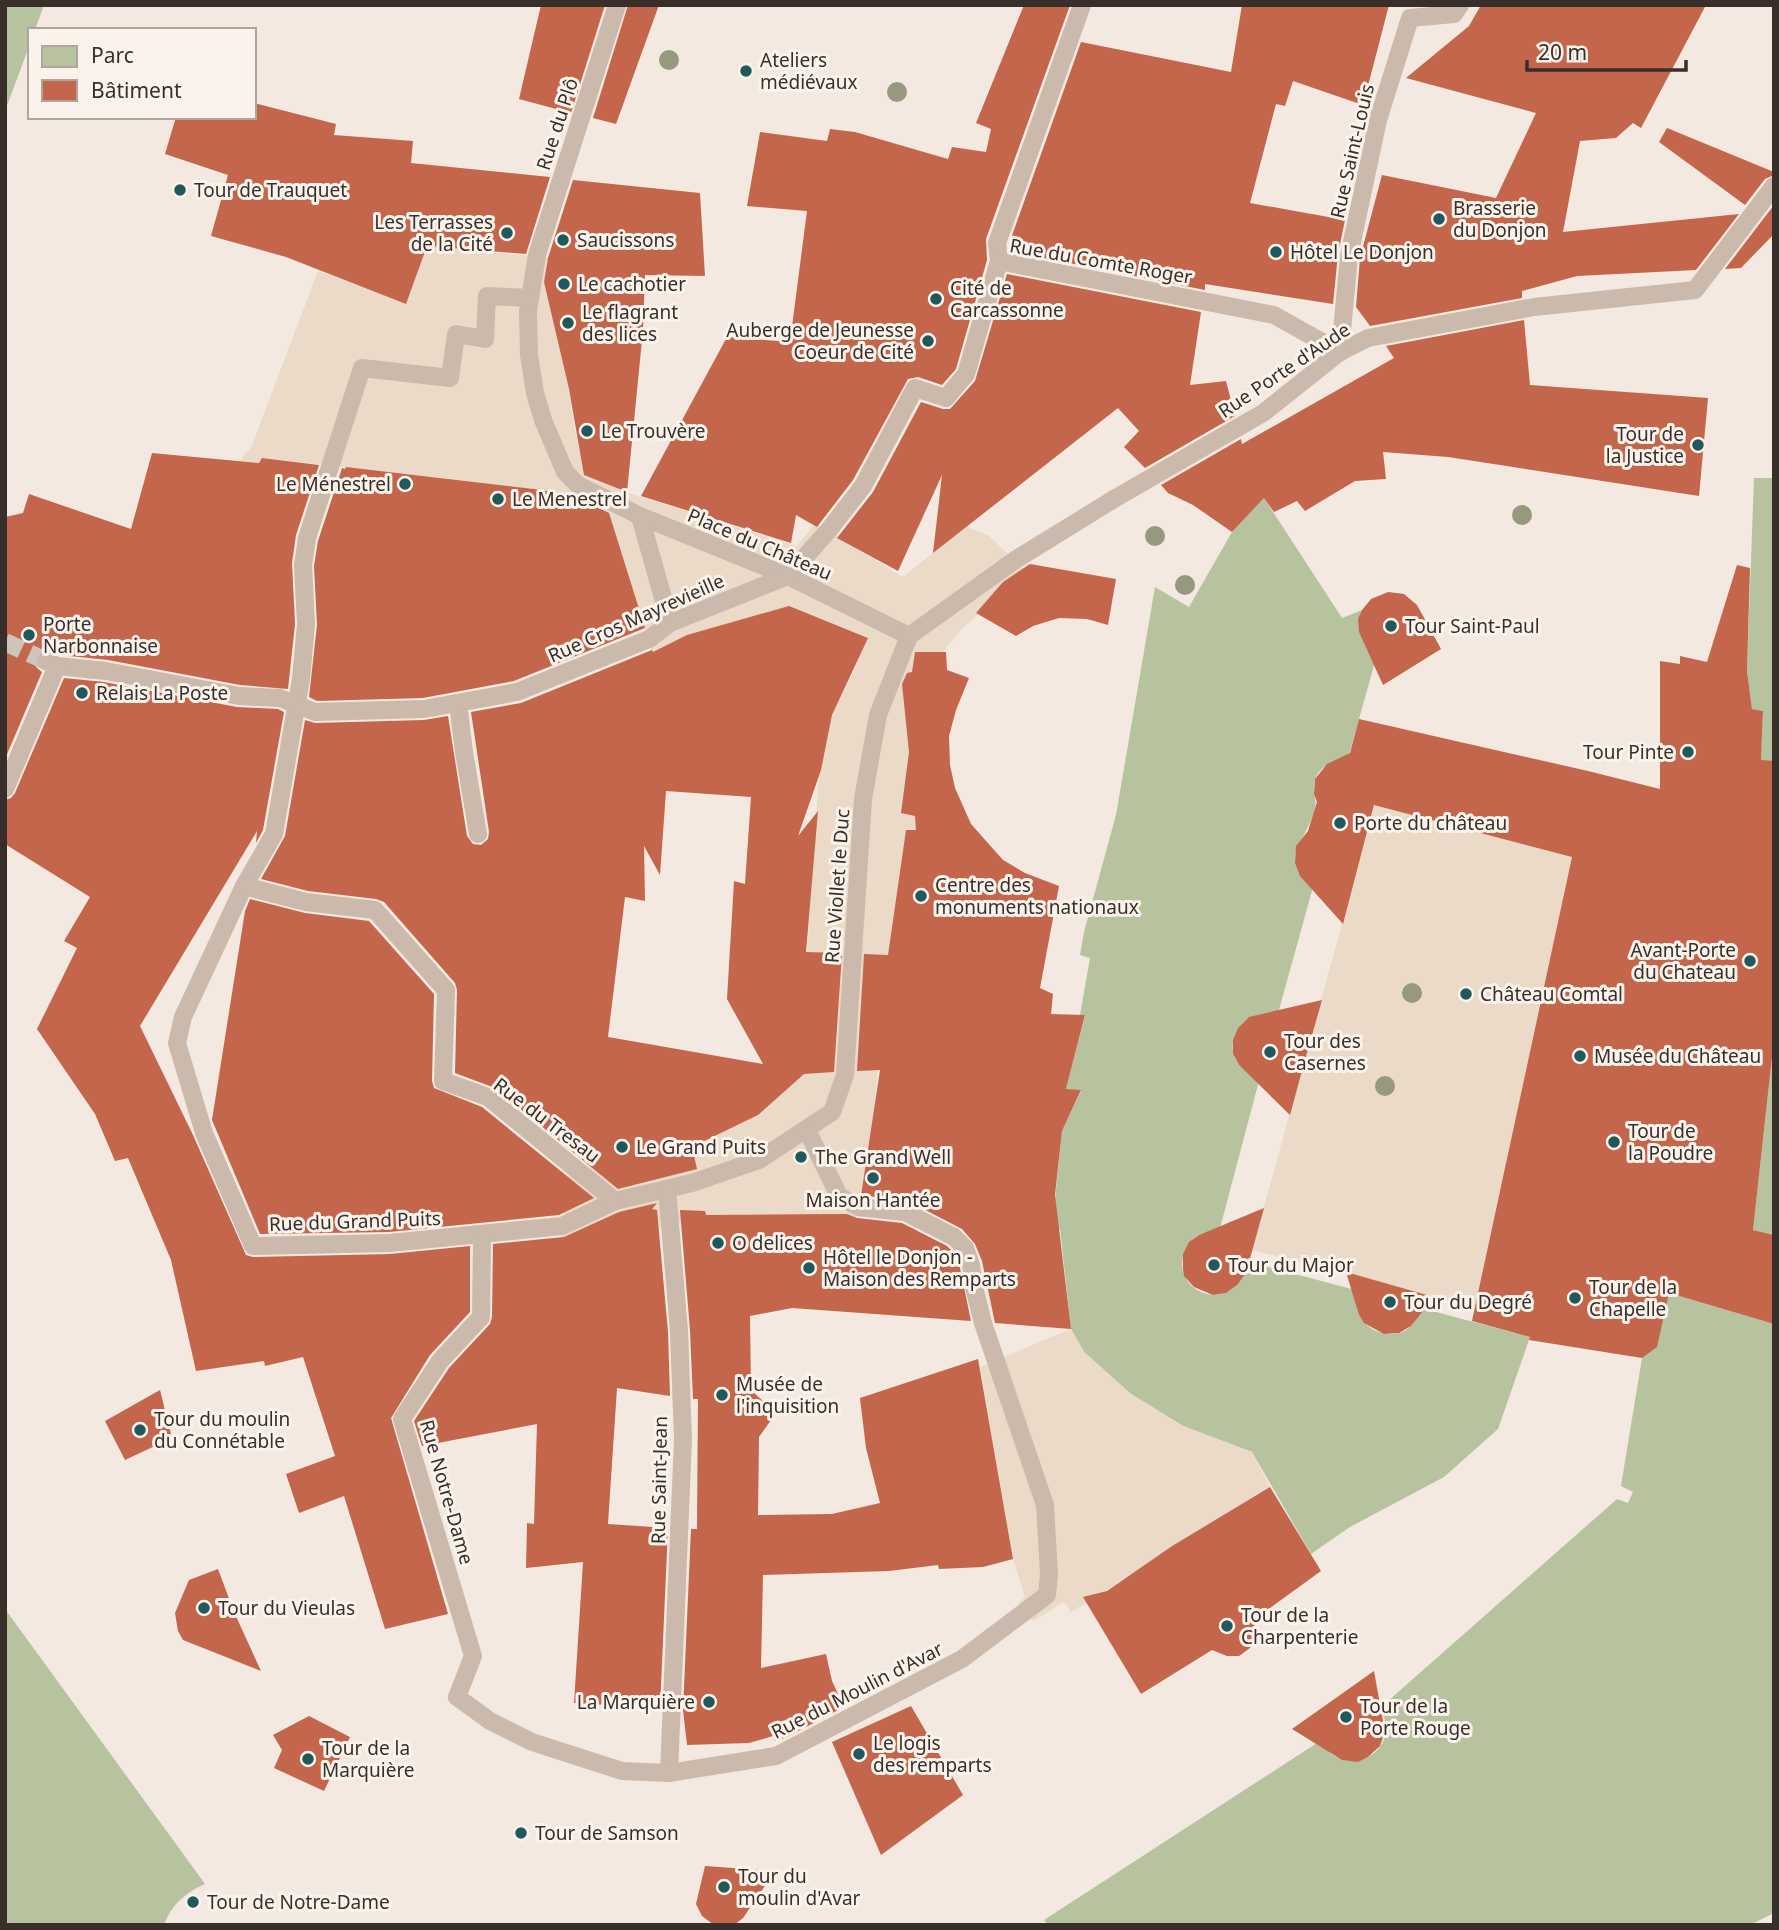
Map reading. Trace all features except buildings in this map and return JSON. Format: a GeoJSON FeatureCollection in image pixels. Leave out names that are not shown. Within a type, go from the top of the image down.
{"type":"FeatureCollection","features":[{"type":"Feature","properties":{"kind":"street","name":"Rue du Plô"},"geometry":{"type":"LineString","coordinates":[[530,298],[537,255],[617,5]]}},
{"type":"Feature","properties":{"kind":"street"},"geometry":{"type":"LineString","coordinates":[[999,261],[997,243],[1082,5]]}},
{"type":"Feature","properties":{"kind":"street","name":"Rue Saint-Louis"},"geometry":{"type":"LineString","coordinates":[[1340,352],[1349,256],[1378,120],[1401,42],[1410,18],[1454,14],[1460,5]]}},
{"type":"Feature","properties":{"kind":"street","name":"Rue Porte d'Aude"},"geometry":{"type":"LineString","coordinates":[[909,636],[1026,554],[1114,499],[1264,413],[1340,352],[1368,338],[1534,307],[1695,290],[1774,186]]}},
{"type":"Feature","properties":{"kind":"street","name":"Rue du Comte Roger"},"geometry":{"type":"LineString","coordinates":[[788,576],[863,486],[915,388],[947,398],[966,374],[999,261],[1274,314],[1340,352]]}},
{"type":"Feature","properties":{"kind":"street","name":"Rue du Grand Puits"},"geometry":{"type":"LineString","coordinates":[[530,298],[487,296],[485,339],[456,334],[450,377],[362,368],[307,538],[303,565],[306,624],[298,705],[274,834],[244,886],[183,1017],[177,1043],[204,1133],[253,1246],[390,1244],[562,1226],[615,1201],[692,1183],[759,1160],[807,1130]]}},
{"type":"Feature","properties":{"kind":"street","name":"Place du Château"},"geometry":{"type":"LineString","coordinates":[[530,298],[529,355],[535,393],[543,420],[565,471],[578,485],[640,516],[788,576],[909,636]]}},
{"type":"Feature","properties":{"kind":"street"},"geometry":{"type":"LineString","coordinates":[[640,516],[670,623]]}},
{"type":"Feature","properties":{"kind":"street","name":"Rue Cros Mayrevieille"},"geometry":{"type":"LineString","coordinates":[[5,789],[51,664],[106,671],[239,696],[280,698],[315,712],[424,709],[517,692],[649,639],[670,623],[788,576]]}},
{"type":"Feature","properties":{"kind":"street","name":"Rue Viollet le Duc"},"geometry":{"type":"LineString","coordinates":[[807,1130],[832,1112],[845,1075],[863,799],[878,715],[909,636]]}},
{"type":"Feature","properties":{"kind":"street"},"geometry":{"type":"LineString","coordinates":[[458,703],[478,834]]}},
{"type":"Feature","properties":{"kind":"street","name":"Rue du Tresau"},"geometry":{"type":"LineString","coordinates":[[244,886],[306,902],[375,910],[446,990],[443,1081],[488,1097],[615,1201]]}},
{"type":"Feature","properties":{"kind":"street","name":"Rue du Moulin d'Avar"},"geometry":{"type":"LineString","coordinates":[[457,1697],[490,1721],[532,1742],[622,1771],[669,1773],[776,1756],[962,1660],[1047,1595],[1045,1505],[983,1323],[965,1248],[954,1237],[905,1212],[858,1207],[839,1196],[807,1130]]}},
{"type":"Feature","properties":{"kind":"street","name":"Rue Saint-Jean"},"geometry":{"type":"LineString","coordinates":[[667,1189],[678,1318],[683,1439],[669,1773]]}},
{"type":"Feature","properties":{"kind":"street","name":"Rue Notre-Dame"},"geometry":{"type":"LineString","coordinates":[[457,1697],[473,1656],[402,1419],[440,1361],[481,1317],[482,1235]]}},
{"type":"Feature","properties":{"kind":"green space"},"geometry":{"type":"Polygon","coordinates":[[[5,5],[44,5],[36,28],[28,28],[28,49],[5,111],[5,5]]]}},
{"type":"Feature","properties":{"kind":"green space"},"geometry":{"type":"Polygon","coordinates":[[[1754,478],[1774,478],[1774,871],[1756,870],[1763,711],[1752,709],[1747,671],[1754,478]]]}},
{"type":"Feature","properties":{"kind":"green space"},"geometry":{"type":"Polygon","coordinates":[[[1264,498],[1342,618],[1362,610],[1359,623],[1361,635],[1367,646],[1377,655],[1348,758],[1324,767],[1314,783],[1315,809],[1295,858],[1297,867],[1313,887],[1277,1017],[1247,1019],[1235,1036],[1233,1053],[1236,1060],[1250,1073],[1260,1077],[1219,1232],[1201,1234],[1193,1239],[1182,1262],[1185,1276],[1192,1286],[1204,1293],[1217,1295],[1229,1291],[1240,1280],[1246,1261],[1359,1291],[1359,1315],[1370,1328],[1378,1332],[1403,1332],[1412,1325],[1421,1308],[1530,1337],[1498,1429],[1444,1477],[1350,1527],[1311,1554],[1252,1452],[1183,1426],[1131,1394],[1084,1352],[1071,1329],[1060,1229],[1052,1230],[1062,1131],[1081,1091],[1066,1089],[1085,1016],[1080,1015],[1090,958],[1080,955],[1116,815],[1155,587],[1189,607],[1232,532],[1264,498]]]}},
{"type":"Feature","properties":{"kind":"green space"},"geometry":{"type":"Polygon","coordinates":[[[1774,1039],[1774,1235],[1753,1230],[1774,1039]]]}},
{"type":"Feature","properties":{"kind":"green space"},"geometry":{"type":"Polygon","coordinates":[[[1669,1293],[1774,1324],[1774,1913],[1750,1925],[1048,1925],[1044,1920],[1320,1741],[1331,1754],[1344,1760],[1370,1756],[1379,1748],[1385,1737],[1386,1723],[1380,1709],[1388,1701],[1617,1499],[1628,1503],[1633,1492],[1621,1486],[1642,1358],[1669,1293]]]}},
{"type":"Feature","properties":{"kind":"green space"},"geometry":{"type":"Polygon","coordinates":[[[5,1609],[205,1884],[180,1900],[164,1925],[5,1925],[5,1609]]]}},
{"type":"Feature","properties":{"kind":"shaded area"},"geometry":{"type":"Polygon","coordinates":[[[427,246],[551,258],[550,305],[585,475],[632,494],[797,546],[815,523],[903,577],[934,552],[960,524],[989,536],[1038,582],[982,610],[937,659],[927,830],[906,831],[888,957],[874,1110],[856,1219],[745,1214],[692,1220],[652,1231],[561,1241],[568,1176],[591,1166],[692,1147],[758,1115],[819,953],[807,952],[819,777],[832,715],[855,669],[866,637],[824,620],[652,653],[645,628],[610,578],[603,505],[523,488],[443,478],[263,458],[258,463],[239,461],[251,448],[318,271],[406,303],[427,246]]]}},
{"type":"Feature","properties":{"kind":"shaded area"},"geometry":{"type":"Polygon","coordinates":[[[1375,805],[1572,857],[1489,1243],[1534,1325],[1362,1277],[1252,1250],[1375,805]]]}},
{"type":"Feature","properties":{"kind":"shaded area"},"geometry":{"type":"Polygon","coordinates":[[[1071,1329],[1084,1352],[1131,1394],[1183,1426],[1252,1452],[1270,1487],[1171,1546],[1071,1612],[1064,1602],[1033,1621],[1019,1602],[1025,1597],[1013,1559],[980,1367],[1071,1329]]]}},
{"type":"Feature","properties":{"kind":"tunnel"},"geometry":{"type":"LineString","coordinates":[[5,642],[46,661]]}},
{"type":"Feature","properties":{"kind":"place","name":"Ateliers médiévaux"},"geometry":{"type":"Point","coordinates":[746,71]}},
{"type":"Feature","properties":{"kind":"place","name":"Tour de Trauquet"},"geometry":{"type":"Point","coordinates":[180,190]}},
{"type":"Feature","properties":{"kind":"place","name":"Brasserie du Donjon"},"geometry":{"type":"Point","coordinates":[1439,219]}},
{"type":"Feature","properties":{"kind":"place","name":"Les Terrasses de la Cité"},"geometry":{"type":"Point","coordinates":[507,233]}},
{"type":"Feature","properties":{"kind":"place","name":"Saucissons"},"geometry":{"type":"Point","coordinates":[563,240]}},
{"type":"Feature","properties":{"kind":"place","name":"Hôtel Le Donjon"},"geometry":{"type":"Point","coordinates":[1276,252]}},
{"type":"Feature","properties":{"kind":"place","name":"Le cachotier"},"geometry":{"type":"Point","coordinates":[564,284]}},
{"type":"Feature","properties":{"kind":"place","name":"Cité de Carcassonne"},"geometry":{"type":"Point","coordinates":[936,299]}},
{"type":"Feature","properties":{"kind":"place","name":"Le flagrant des lices"},"geometry":{"type":"Point","coordinates":[568,323]}},
{"type":"Feature","properties":{"kind":"place","name":"Auberge de Jeunesse Coeur de Cité"},"geometry":{"type":"Point","coordinates":[928,341]}},
{"type":"Feature","properties":{"kind":"place","name":"Le Trouvère"},"geometry":{"type":"Point","coordinates":[587,431]}},
{"type":"Feature","properties":{"kind":"place","name":"Tour de la Justice"},"geometry":{"type":"Point","coordinates":[1698,445]}},
{"type":"Feature","properties":{"kind":"place","name":"Le Ménestrel"},"geometry":{"type":"Point","coordinates":[405,484]}},
{"type":"Feature","properties":{"kind":"place","name":"Le Menestrel"},"geometry":{"type":"Point","coordinates":[498,499]}},
{"type":"Feature","properties":{"kind":"place","name":"Tour Saint-Paul"},"geometry":{"type":"Point","coordinates":[1391,626]}},
{"type":"Feature","properties":{"kind":"place","name":"Porte Narbonnaise"},"geometry":{"type":"Point","coordinates":[29,635]}},
{"type":"Feature","properties":{"kind":"place","name":"Relais La Poste"},"geometry":{"type":"Point","coordinates":[82,693]}},
{"type":"Feature","properties":{"kind":"place","name":"Tour Pinte"},"geometry":{"type":"Point","coordinates":[1688,752]}},
{"type":"Feature","properties":{"kind":"place","name":"Porte du château"},"geometry":{"type":"Point","coordinates":[1340,823]}},
{"type":"Feature","properties":{"kind":"place","name":"Centre des monuments nationaux"},"geometry":{"type":"Point","coordinates":[921,896]}},
{"type":"Feature","properties":{"kind":"place","name":"Avant-Porte du Chateau"},"geometry":{"type":"Point","coordinates":[1750,961]}},
{"type":"Feature","properties":{"kind":"place","name":"Château Comtal"},"geometry":{"type":"Point","coordinates":[1466,994]}},
{"type":"Feature","properties":{"kind":"place","name":"Tour des Casernes"},"geometry":{"type":"Point","coordinates":[1270,1052]}},
{"type":"Feature","properties":{"kind":"place","name":"Musée du Château"},"geometry":{"type":"Point","coordinates":[1580,1056]}},
{"type":"Feature","properties":{"kind":"place","name":"Tour de la Poudre"},"geometry":{"type":"Point","coordinates":[1614,1142]}},
{"type":"Feature","properties":{"kind":"place","name":"Le Grand Puits"},"geometry":{"type":"Point","coordinates":[622,1147]}},
{"type":"Feature","properties":{"kind":"place","name":"The Grand Well"},"geometry":{"type":"Point","coordinates":[801,1157]}},
{"type":"Feature","properties":{"kind":"place","name":"Maison Hantée"},"geometry":{"type":"Point","coordinates":[873,1178]}},
{"type":"Feature","properties":{"kind":"place","name":"O delices"},"geometry":{"type":"Point","coordinates":[718,1243]}},
{"type":"Feature","properties":{"kind":"place","name":"Tour du Major"},"geometry":{"type":"Point","coordinates":[1214,1265]}},
{"type":"Feature","properties":{"kind":"place","name":"Hôtel le Donjon - Maison des Remparts"},"geometry":{"type":"Point","coordinates":[809,1268]}},
{"type":"Feature","properties":{"kind":"place","name":"Tour de la Chapelle"},"geometry":{"type":"Point","coordinates":[1575,1298]}},
{"type":"Feature","properties":{"kind":"place","name":"Tour du Degré"},"geometry":{"type":"Point","coordinates":[1390,1302]}},
{"type":"Feature","properties":{"kind":"place","name":"Musée de l'inquisition"},"geometry":{"type":"Point","coordinates":[722,1395]}},
{"type":"Feature","properties":{"kind":"place","name":"Tour du moulin du Connétable"},"geometry":{"type":"Point","coordinates":[140,1430]}},
{"type":"Feature","properties":{"kind":"place","name":"Tour du Vieulas"},"geometry":{"type":"Point","coordinates":[204,1608]}},
{"type":"Feature","properties":{"kind":"place","name":"Tour de la Charpenterie"},"geometry":{"type":"Point","coordinates":[1227,1626]}},
{"type":"Feature","properties":{"kind":"place","name":"La Marquière"},"geometry":{"type":"Point","coordinates":[709,1702]}},
{"type":"Feature","properties":{"kind":"place","name":"Tour de la Porte Rouge"},"geometry":{"type":"Point","coordinates":[1346,1717]}},
{"type":"Feature","properties":{"kind":"place","name":"Le logis des remparts"},"geometry":{"type":"Point","coordinates":[859,1754]}},
{"type":"Feature","properties":{"kind":"place","name":"Tour de la Marquière"},"geometry":{"type":"Point","coordinates":[308,1759]}},
{"type":"Feature","properties":{"kind":"place","name":"Tour de Samson"},"geometry":{"type":"Point","coordinates":[521,1833]}},
{"type":"Feature","properties":{"kind":"place","name":"Tour du moulin d'Avar"},"geometry":{"type":"Point","coordinates":[724,1887]}},
{"type":"Feature","properties":{"kind":"place","name":"Tour de Notre-Dame"},"geometry":{"type":"Point","coordinates":[193,1902]}}]}
